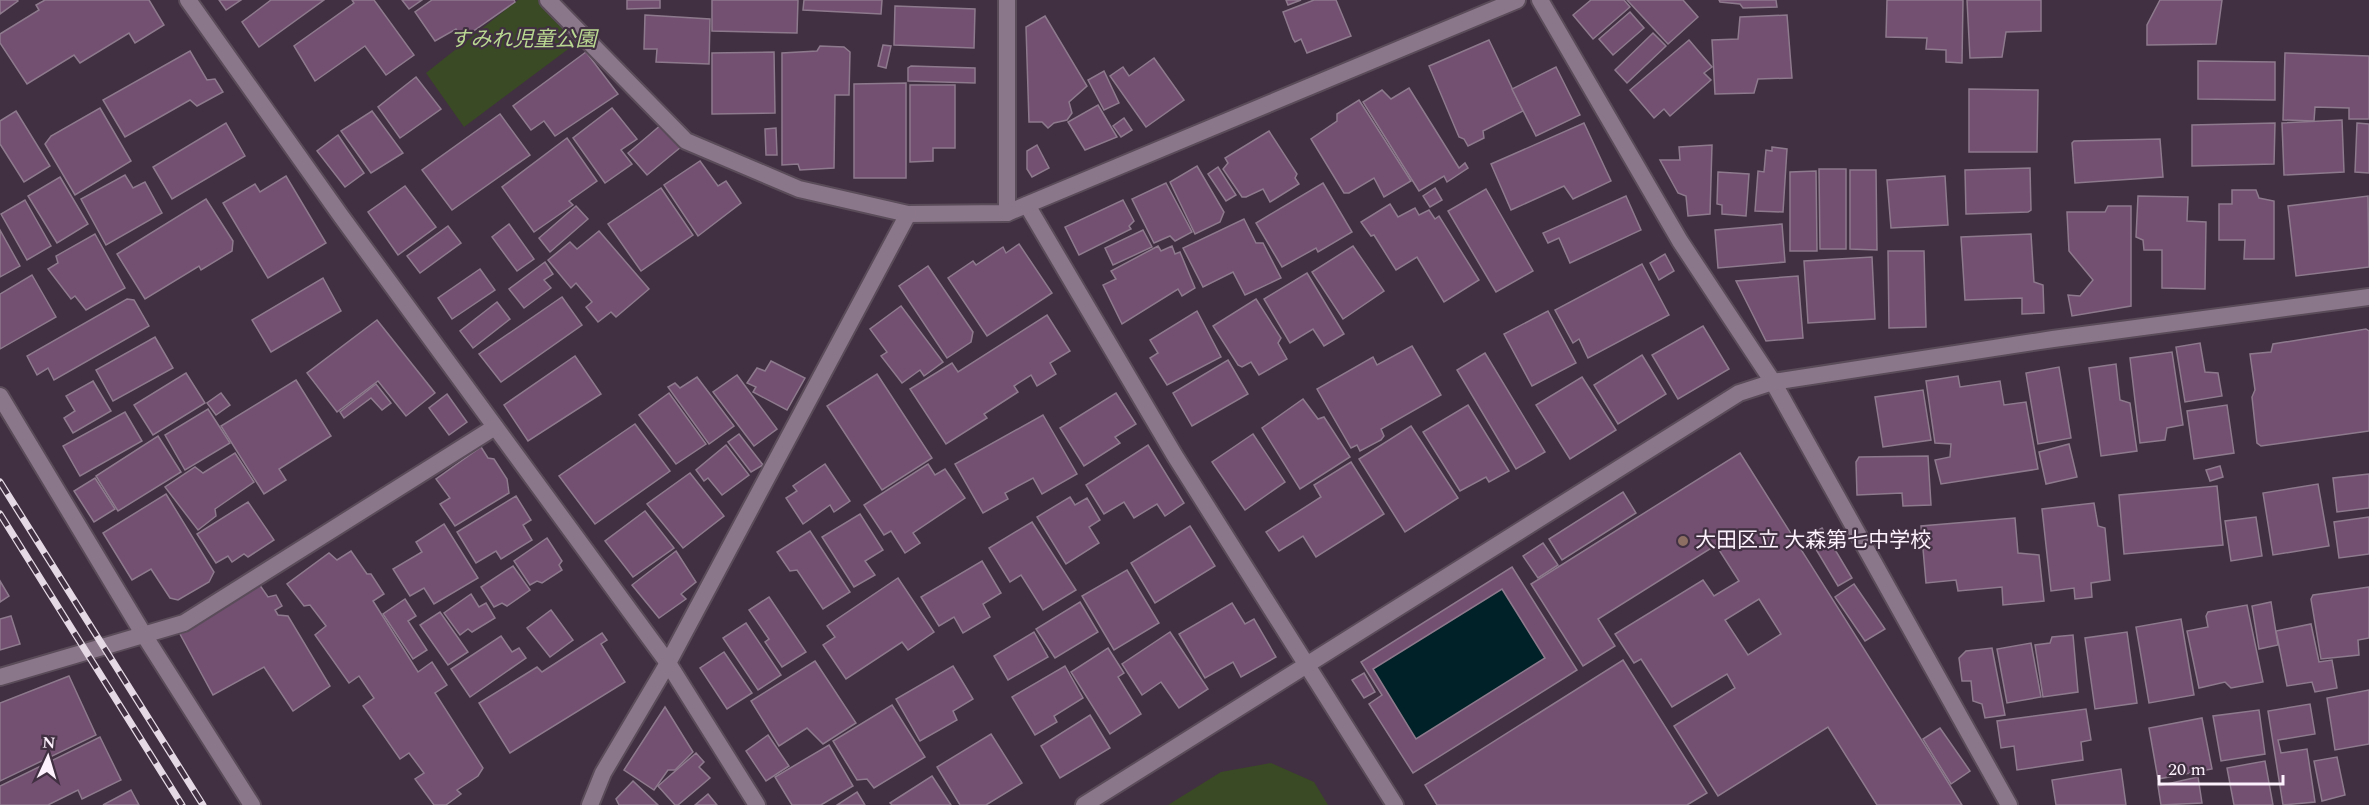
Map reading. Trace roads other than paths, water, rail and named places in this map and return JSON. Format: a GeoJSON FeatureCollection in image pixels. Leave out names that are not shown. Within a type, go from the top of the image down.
{"type":"FeatureCollection","features":[{"type":"Feature","properties":{"kind":"street"},"geometry":{"type":"LineString","coordinates":[[188,0],[341,216],[668,663],[758,805]]}},
{"type":"Feature","properties":{"kind":"street"},"geometry":{"type":"LineString","coordinates":[[548,0],[686,141],[799,189],[908,214],[1007,213],[1517,0]]}},
{"type":"Feature","properties":{"kind":"street"},"geometry":{"type":"LineString","coordinates":[[1007,0],[1007,213]]}},
{"type":"Feature","properties":{"kind":"street"},"geometry":{"type":"LineString","coordinates":[[1540,0],[1680,241],[1773,382],[2009,805]]}},
{"type":"Feature","properties":{"kind":"street"},"geometry":{"type":"LineString","coordinates":[[1027,205],[1175,456],[1395,805]]}},
{"type":"Feature","properties":{"kind":"street"},"geometry":{"type":"LineString","coordinates":[[590,805],[603,773],[668,663],[908,214]]}},
{"type":"Feature","properties":{"kind":"street"},"geometry":{"type":"LineString","coordinates":[[1084,805],[1739,393],[1773,382],[2054,339],[2369,297]]}},
{"type":"Feature","properties":{"kind":"street"},"geometry":{"type":"LineString","coordinates":[[0,396],[144,635],[252,805]]}},
{"type":"Feature","properties":{"kind":"street"},"geometry":{"type":"LineString","coordinates":[[0,677],[184,623],[495,427]]}},
{"type":"Feature","properties":{"kind":"railway"},"geometry":{"type":"LineString","coordinates":[[0,482],[203,805]]}},
{"type":"Feature","properties":{"kind":"railway"},"geometry":{"type":"LineString","coordinates":[[0,514],[182,805]]}},
{"type":"Feature","properties":{"kind":"place","name":"大田区立 大森第七中学校"},"geometry":{"type":"Point","coordinates":[1683,541]}},
{"type":"Feature","properties":{"kind":"park label","name":"すみれ児童公園"},"geometry":{"type":"Point","coordinates":[523,40]}}]}
